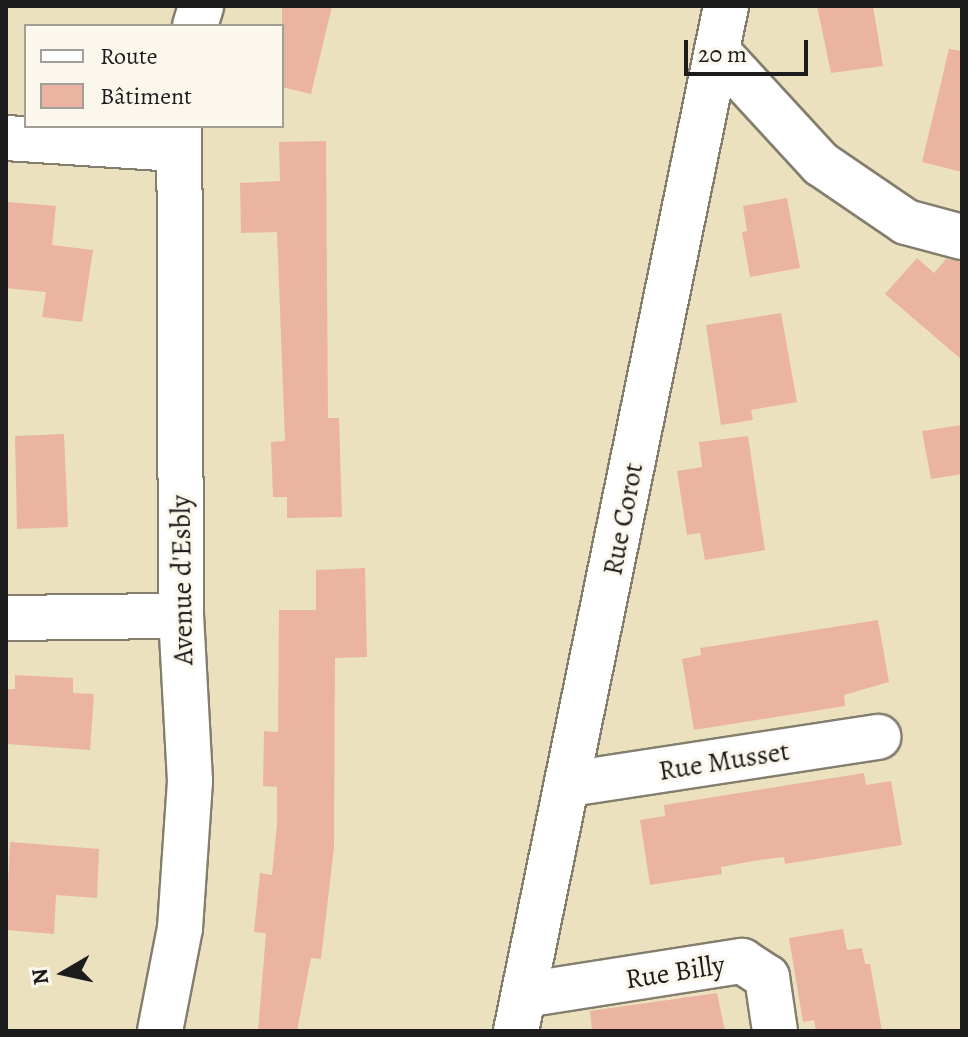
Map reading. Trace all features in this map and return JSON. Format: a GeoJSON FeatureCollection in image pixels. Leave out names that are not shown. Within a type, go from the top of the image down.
{"type":"FeatureCollection","features":[{"type":"Feature","properties":{"kind":"street","name":"Rue Corot"},"geometry":{"type":"LineString","coordinates":[[520,1013],[570,784],[726,6]]}},
{"type":"Feature","properties":{"kind":"street"},"geometry":{"type":"LineString","coordinates":[[717,51],[821,164],[906,222],[962,237]]}},
{"type":"Feature","properties":{"kind":"street"},"geometry":{"type":"LineString","coordinates":[[6,138],[178,138]]}},
{"type":"Feature","properties":{"kind":"street","name":"Avenue d'Esbly"},"geometry":{"type":"LineString","coordinates":[[160,1031],[180,928],[190,781],[181,616],[178,138]]}},
{"type":"Feature","properties":{"kind":"street"},"geometry":{"type":"LineString","coordinates":[[6,618],[181,616]]}},
{"type":"Feature","properties":{"kind":"street","name":"Rue Musset"},"geometry":{"type":"LineString","coordinates":[[570,784],[878,737]]}},
{"type":"Feature","properties":{"kind":"street","name":"Rue Billy"},"geometry":{"type":"LineString","coordinates":[[520,1013],[742,961],[767,977],[775,1031]]}},
{"type":"Feature","properties":{"kind":"building"},"geometry":{"type":"Polygon","coordinates":[[[282,6],[332,6],[311,94],[284,87],[282,6]]]}},
{"type":"Feature","properties":{"kind":"building"},"geometry":{"type":"Polygon","coordinates":[[[817,6],[873,6],[883,66],[831,73],[817,6]]]}},
{"type":"Feature","properties":{"kind":"building"},"geometry":{"type":"Polygon","coordinates":[[[949,49],[962,51],[962,172],[922,162],[949,49]]]}},
{"type":"Feature","properties":{"kind":"building"},"geometry":{"type":"Polygon","coordinates":[[[326,141],[328,418],[339,418],[342,517],[287,518],[287,497],[273,497],[271,442],[285,441],[277,232],[241,233],[240,183],[280,181],[279,142],[326,141]]]}},
{"type":"Feature","properties":{"kind":"building"},"geometry":{"type":"Polygon","coordinates":[[[787,198],[800,268],[750,277],[742,232],[747,231],[743,206],[787,198]]]}},
{"type":"Feature","properties":{"kind":"building"},"geometry":{"type":"Polygon","coordinates":[[[8,202],[56,206],[52,245],[93,250],[82,322],[42,317],[46,292],[6,288],[8,202]]]}},
{"type":"Feature","properties":{"kind":"building"},"geometry":{"type":"Polygon","coordinates":[[[917,258],[934,273],[946,259],[962,261],[962,360],[885,294],[917,258]]]}},
{"type":"Feature","properties":{"kind":"building"},"geometry":{"type":"Polygon","coordinates":[[[781,313],[797,402],[751,410],[753,420],[721,425],[706,325],[781,313]]]}},
{"type":"Feature","properties":{"kind":"building"},"geometry":{"type":"Polygon","coordinates":[[[962,425],[962,474],[931,479],[922,431],[962,425]]]}},
{"type":"Feature","properties":{"kind":"building"},"geometry":{"type":"Polygon","coordinates":[[[64,434],[68,527],[17,529],[15,436],[64,434]]]}},
{"type":"Feature","properties":{"kind":"building"},"geometry":{"type":"Polygon","coordinates":[[[748,436],[765,550],[705,560],[700,533],[687,535],[677,471],[702,467],[699,442],[748,436]]]}},
{"type":"Feature","properties":{"kind":"building"},"geometry":{"type":"Polygon","coordinates":[[[365,568],[367,657],[335,658],[334,847],[321,959],[311,958],[297,1031],[258,1031],[266,933],[254,932],[260,873],[272,875],[277,824],[277,787],[263,786],[264,731],[278,732],[279,610],[316,610],[316,570],[365,568]]]}},
{"type":"Feature","properties":{"kind":"building"},"geometry":{"type":"Polygon","coordinates":[[[878,620],[889,682],[844,695],[845,706],[694,730],[682,659],[701,655],[700,648],[878,620]]]}},
{"type":"Feature","properties":{"kind":"building"},"geometry":{"type":"Polygon","coordinates":[[[15,675],[73,678],[73,693],[94,694],[90,750],[6,744],[6,689],[15,689],[15,675]]]}},
{"type":"Feature","properties":{"kind":"building"},"geometry":{"type":"Polygon","coordinates":[[[864,773],[866,785],[891,781],[902,845],[785,864],[784,857],[753,861],[721,867],[722,874],[650,885],[640,820],[665,816],[664,805],[864,773]]]}},
{"type":"Feature","properties":{"kind":"building"},"geometry":{"type":"Polygon","coordinates":[[[10,842],[99,849],[97,898],[56,895],[54,934],[6,930],[10,842]]]}},
{"type":"Feature","properties":{"kind":"building"},"geometry":{"type":"Polygon","coordinates":[[[843,929],[847,950],[862,948],[865,964],[870,964],[882,1031],[816,1031],[814,1020],[803,1022],[789,938],[843,929]]]}},
{"type":"Feature","properties":{"kind":"building"},"geometry":{"type":"Polygon","coordinates":[[[717,993],[725,1031],[592,1031],[590,1011],[717,993]]]}}]}
